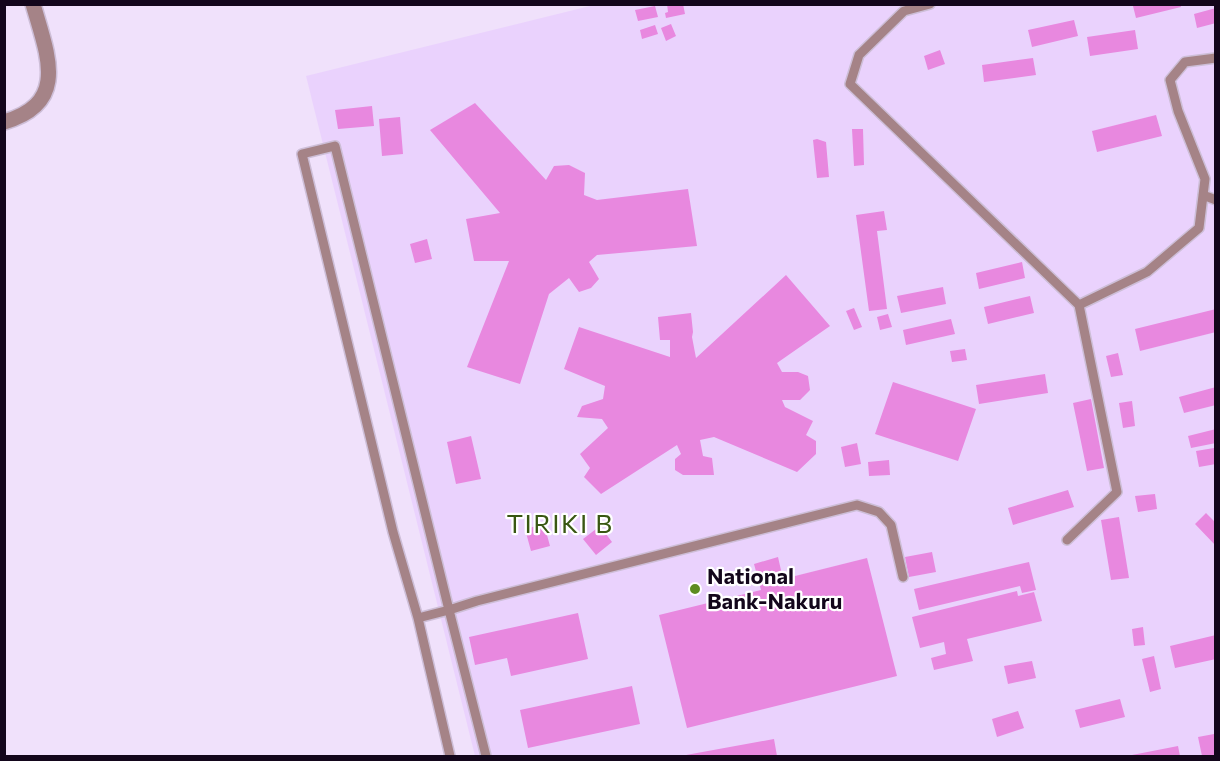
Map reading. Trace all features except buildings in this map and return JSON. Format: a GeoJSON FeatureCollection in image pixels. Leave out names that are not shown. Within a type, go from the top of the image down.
{"type":"FeatureCollection","features":[{"type":"Feature","properties":{"kind":"street"},"geometry":{"type":"LineString","coordinates":[[4,122],[21,117],[43,100],[48,81],[49,60],[33,4]]}},
{"type":"Feature","properties":{"kind":"lane"},"geometry":{"type":"LineString","coordinates":[[930,4],[904,11],[859,54],[850,84],[1079,305],[1117,492],[1067,540]]}},
{"type":"Feature","properties":{"kind":"lane"},"geometry":{"type":"LineString","coordinates":[[1079,305],[1147,272],[1199,228],[1205,179],[1178,111],[1170,80],[1185,62],[1215,58]]}},
{"type":"Feature","properties":{"kind":"lane"},"geometry":{"type":"LineString","coordinates":[[450,756],[418,618],[393,532],[302,154],[335,146],[486,756]]}},
{"type":"Feature","properties":{"kind":"lane"},"geometry":{"type":"LineString","coordinates":[[1203,195],[1215,200]]}},
{"type":"Feature","properties":{"kind":"lane"},"geometry":{"type":"LineString","coordinates":[[418,618],[857,505],[879,512],[891,525],[903,577]]}},
{"type":"Feature","properties":{"kind":"shaded area"},"geometry":{"type":"Polygon","coordinates":[[[594,5],[1215,5],[1215,756],[475,756],[306,76],[594,5]]]}},
{"type":"Feature","properties":{"kind":"place","name":"National Bank-Nakuru"},"geometry":{"type":"Point","coordinates":[695,589]}},
{"type":"Feature","properties":{"kind":"district","name":"TIRIKI B"},"geometry":{"type":"Point","coordinates":[560,524]}}]}
